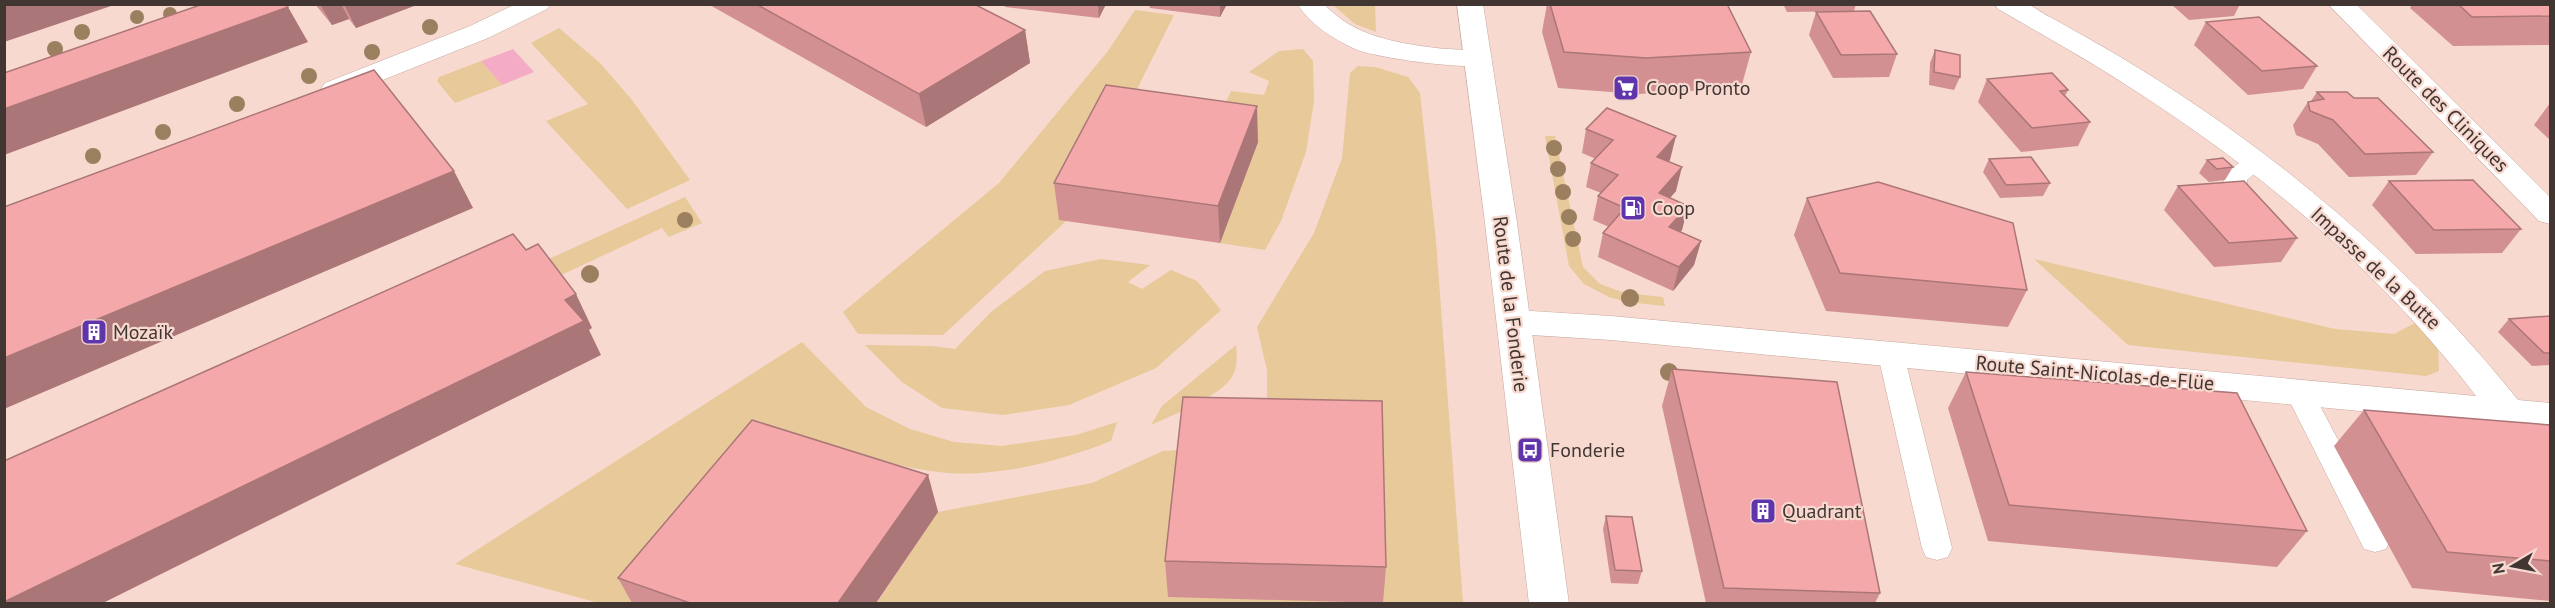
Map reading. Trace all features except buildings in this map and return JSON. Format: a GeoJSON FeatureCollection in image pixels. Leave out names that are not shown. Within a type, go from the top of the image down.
{"type":"FeatureCollection","features":[{"type":"Feature","properties":{"kind":"street"},"geometry":{"type":"LineString","coordinates":[[308,99],[479,32],[538,4]]}},
{"type":"Feature","properties":{"kind":"street"},"geometry":{"type":"LineString","coordinates":[[1310,4],[1326,22],[1367,44],[1418,54],[1478,58]]}},
{"type":"Feature","properties":{"kind":"street","name":"Route de la Fonderie"},"geometry":{"type":"LineString","coordinates":[[1470,4],[1514,322],[1548,603]]}},
{"type":"Feature","properties":{"kind":"street","name":"Impasse de la Butte"},"geometry":{"type":"LineString","coordinates":[[2007,4],[2160,94],[2256,163],[2344,232],[2425,310],[2508,412]]}},
{"type":"Feature","properties":{"kind":"street","name":"Route des Cliniques"},"geometry":{"type":"LineString","coordinates":[[2341,4],[2550,214]]}},
{"type":"Feature","properties":{"kind":"street","name":"Route Saint-Nicolas-de-Flüe"},"geometry":{"type":"LineString","coordinates":[[1514,322],[1611,328],[2550,416]]}},
{"type":"Feature","properties":{"kind":"lane"},"geometry":{"type":"LineString","coordinates":[[2256,163],[2236,177],[2235,195],[2249,217],[2265,234]]}},
{"type":"Feature","properties":{"kind":"lane"},"geometry":{"type":"LineString","coordinates":[[1891,355],[1937,548]]}},
{"type":"Feature","properties":{"kind":"lane"},"geometry":{"type":"LineString","coordinates":[[2299,392],[2375,540]]}},
{"type":"Feature","properties":{"kind":"shaded area"},"geometry":{"type":"Polygon","coordinates":[[[1333,5],[1375,5],[1376,32],[1355,24],[1333,5]]]}},
{"type":"Feature","properties":{"kind":"shaded area"},"geometry":{"type":"Polygon","coordinates":[[[1135,10],[1174,15],[1133,97],[1221,114],[1231,91],[1264,95],[1269,81],[1249,72],[1279,51],[1303,49],[1313,61],[1314,101],[1306,152],[1281,221],[1265,250],[1075,213],[943,335],[858,334],[843,312],[999,183],[1108,51],[1135,10]]]}},
{"type":"Feature","properties":{"kind":"shaded area"},"geometry":{"type":"Polygon","coordinates":[[[559,28],[600,63],[632,100],[690,180],[627,209],[546,121],[588,104],[531,43],[559,28]]]}},
{"type":"Feature","properties":{"kind":"shaded area"},"geometry":{"type":"Polygon","coordinates":[[[513,49],[534,72],[502,85],[481,61],[513,49]]]}},
{"type":"Feature","properties":{"kind":"shaded area"},"geometry":{"type":"Polygon","coordinates":[[[481,61],[502,85],[455,103],[437,81],[439,77],[481,61]]]}},
{"type":"Feature","properties":{"kind":"shaded area"},"geometry":{"type":"Polygon","coordinates":[[[1358,66],[1375,67],[1408,77],[1420,93],[1436,241],[1463,603],[876,604],[938,512],[1092,483],[1163,451],[1379,439],[1267,406],[1267,370],[1257,327],[1314,233],[1342,158],[1350,73],[1358,66]]]}},
{"type":"Feature","properties":{"kind":"shaded area"},"geometry":{"type":"Polygon","coordinates":[[[1545,136],[1555,136],[1583,267],[1600,284],[1625,293],[1663,297],[1665,306],[1627,302],[1609,297],[1584,284],[1569,266],[1545,136]]]}},
{"type":"Feature","properties":{"kind":"shaded area"},"geometry":{"type":"Polygon","coordinates":[[[685,197],[702,223],[669,237],[662,228],[542,284],[529,268],[685,197]]]}},
{"type":"Feature","properties":{"kind":"shaded area"},"geometry":{"type":"Polygon","coordinates":[[[1101,259],[1150,265],[1128,282],[1142,289],[1171,270],[1197,281],[1221,310],[1156,368],[1069,405],[1003,415],[942,408],[902,382],[865,345],[932,346],[955,349],[991,312],[1045,271],[1101,259]]]}},
{"type":"Feature","properties":{"kind":"shaded area"},"geometry":{"type":"Polygon","coordinates":[[[2034,259],[2335,329],[2394,334],[2417,322],[2438,348],[2439,371],[2426,376],[2128,345],[2034,259]]]}},
{"type":"Feature","properties":{"kind":"shaded area"},"geometry":{"type":"Polygon","coordinates":[[[802,342],[866,407],[910,429],[954,442],[1002,446],[1076,435],[1117,422],[1111,441],[1049,461],[1004,471],[939,472],[830,449],[647,603],[599,603],[455,564],[802,342]]]}},
{"type":"Feature","properties":{"kind":"shaded area"},"geometry":{"type":"Polygon","coordinates":[[[1236,345],[1237,359],[1234,373],[1222,388],[1192,406],[1151,425],[1162,406],[1236,345]]]}},
{"type":"Feature","properties":{"kind":"place","name":"Coop Pronto"},"geometry":{"type":"Point","coordinates":[1626,88]}},
{"type":"Feature","properties":{"kind":"place","name":"Coop"},"geometry":{"type":"Point","coordinates":[1633,208]}},
{"type":"Feature","properties":{"kind":"place","name":"Mozaïk"},"geometry":{"type":"Point","coordinates":[94,332]}},
{"type":"Feature","properties":{"kind":"place","name":"Fonderie"},"geometry":{"type":"Point","coordinates":[1530,450]}},
{"type":"Feature","properties":{"kind":"place","name":"Quadrant"},"geometry":{"type":"Point","coordinates":[1763,511]}}]}
